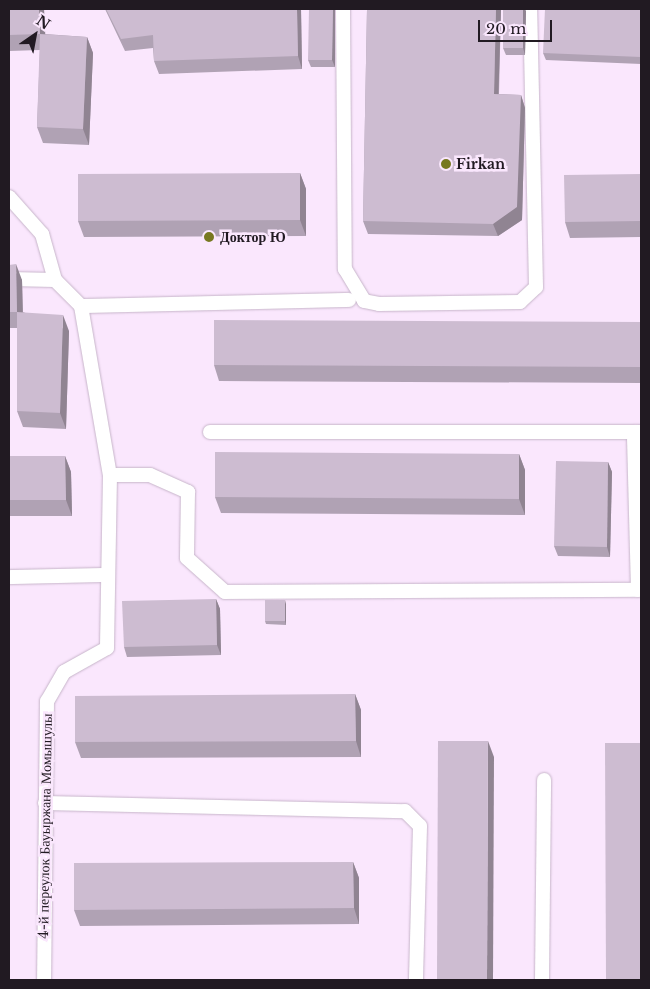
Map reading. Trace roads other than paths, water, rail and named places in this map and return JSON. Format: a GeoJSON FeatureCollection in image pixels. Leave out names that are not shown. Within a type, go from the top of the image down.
{"type":"FeatureCollection","features":[{"type":"Feature","properties":{"kind":"lane"},"geometry":{"type":"LineString","coordinates":[[343,9],[345,269],[364,302],[379,304],[520,302],[536,287],[530,9]]}},
{"type":"Feature","properties":{"kind":"lane"},"geometry":{"type":"LineString","coordinates":[[9,197],[42,234],[55,280],[81,306],[349,300]]}},
{"type":"Feature","properties":{"kind":"lane"},"geometry":{"type":"LineString","coordinates":[[9,279],[55,280]]}},
{"type":"Feature","properties":{"kind":"lane","name":"4-й переулок Бауыржана Момышулы"},"geometry":{"type":"LineString","coordinates":[[44,980],[47,701],[64,672],[107,648],[110,475],[81,306]]}},
{"type":"Feature","properties":{"kind":"lane"},"geometry":{"type":"LineString","coordinates":[[110,475],[150,474],[188,492],[187,558],[225,592],[638,590],[638,432],[210,432]]}},
{"type":"Feature","properties":{"kind":"lane"},"geometry":{"type":"LineString","coordinates":[[9,577],[107,575]]}},
{"type":"Feature","properties":{"kind":"lane"},"geometry":{"type":"LineString","coordinates":[[542,980],[544,780]]}},
{"type":"Feature","properties":{"kind":"lane"},"geometry":{"type":"LineString","coordinates":[[45,803],[405,811],[420,826],[416,980]]}},
{"type":"Feature","properties":{"kind":"place","name":"Firkan"},"geometry":{"type":"Point","coordinates":[446,164]}},
{"type":"Feature","properties":{"kind":"place","name":"Доктор Ю"},"geometry":{"type":"Point","coordinates":[209,237]}}]}
